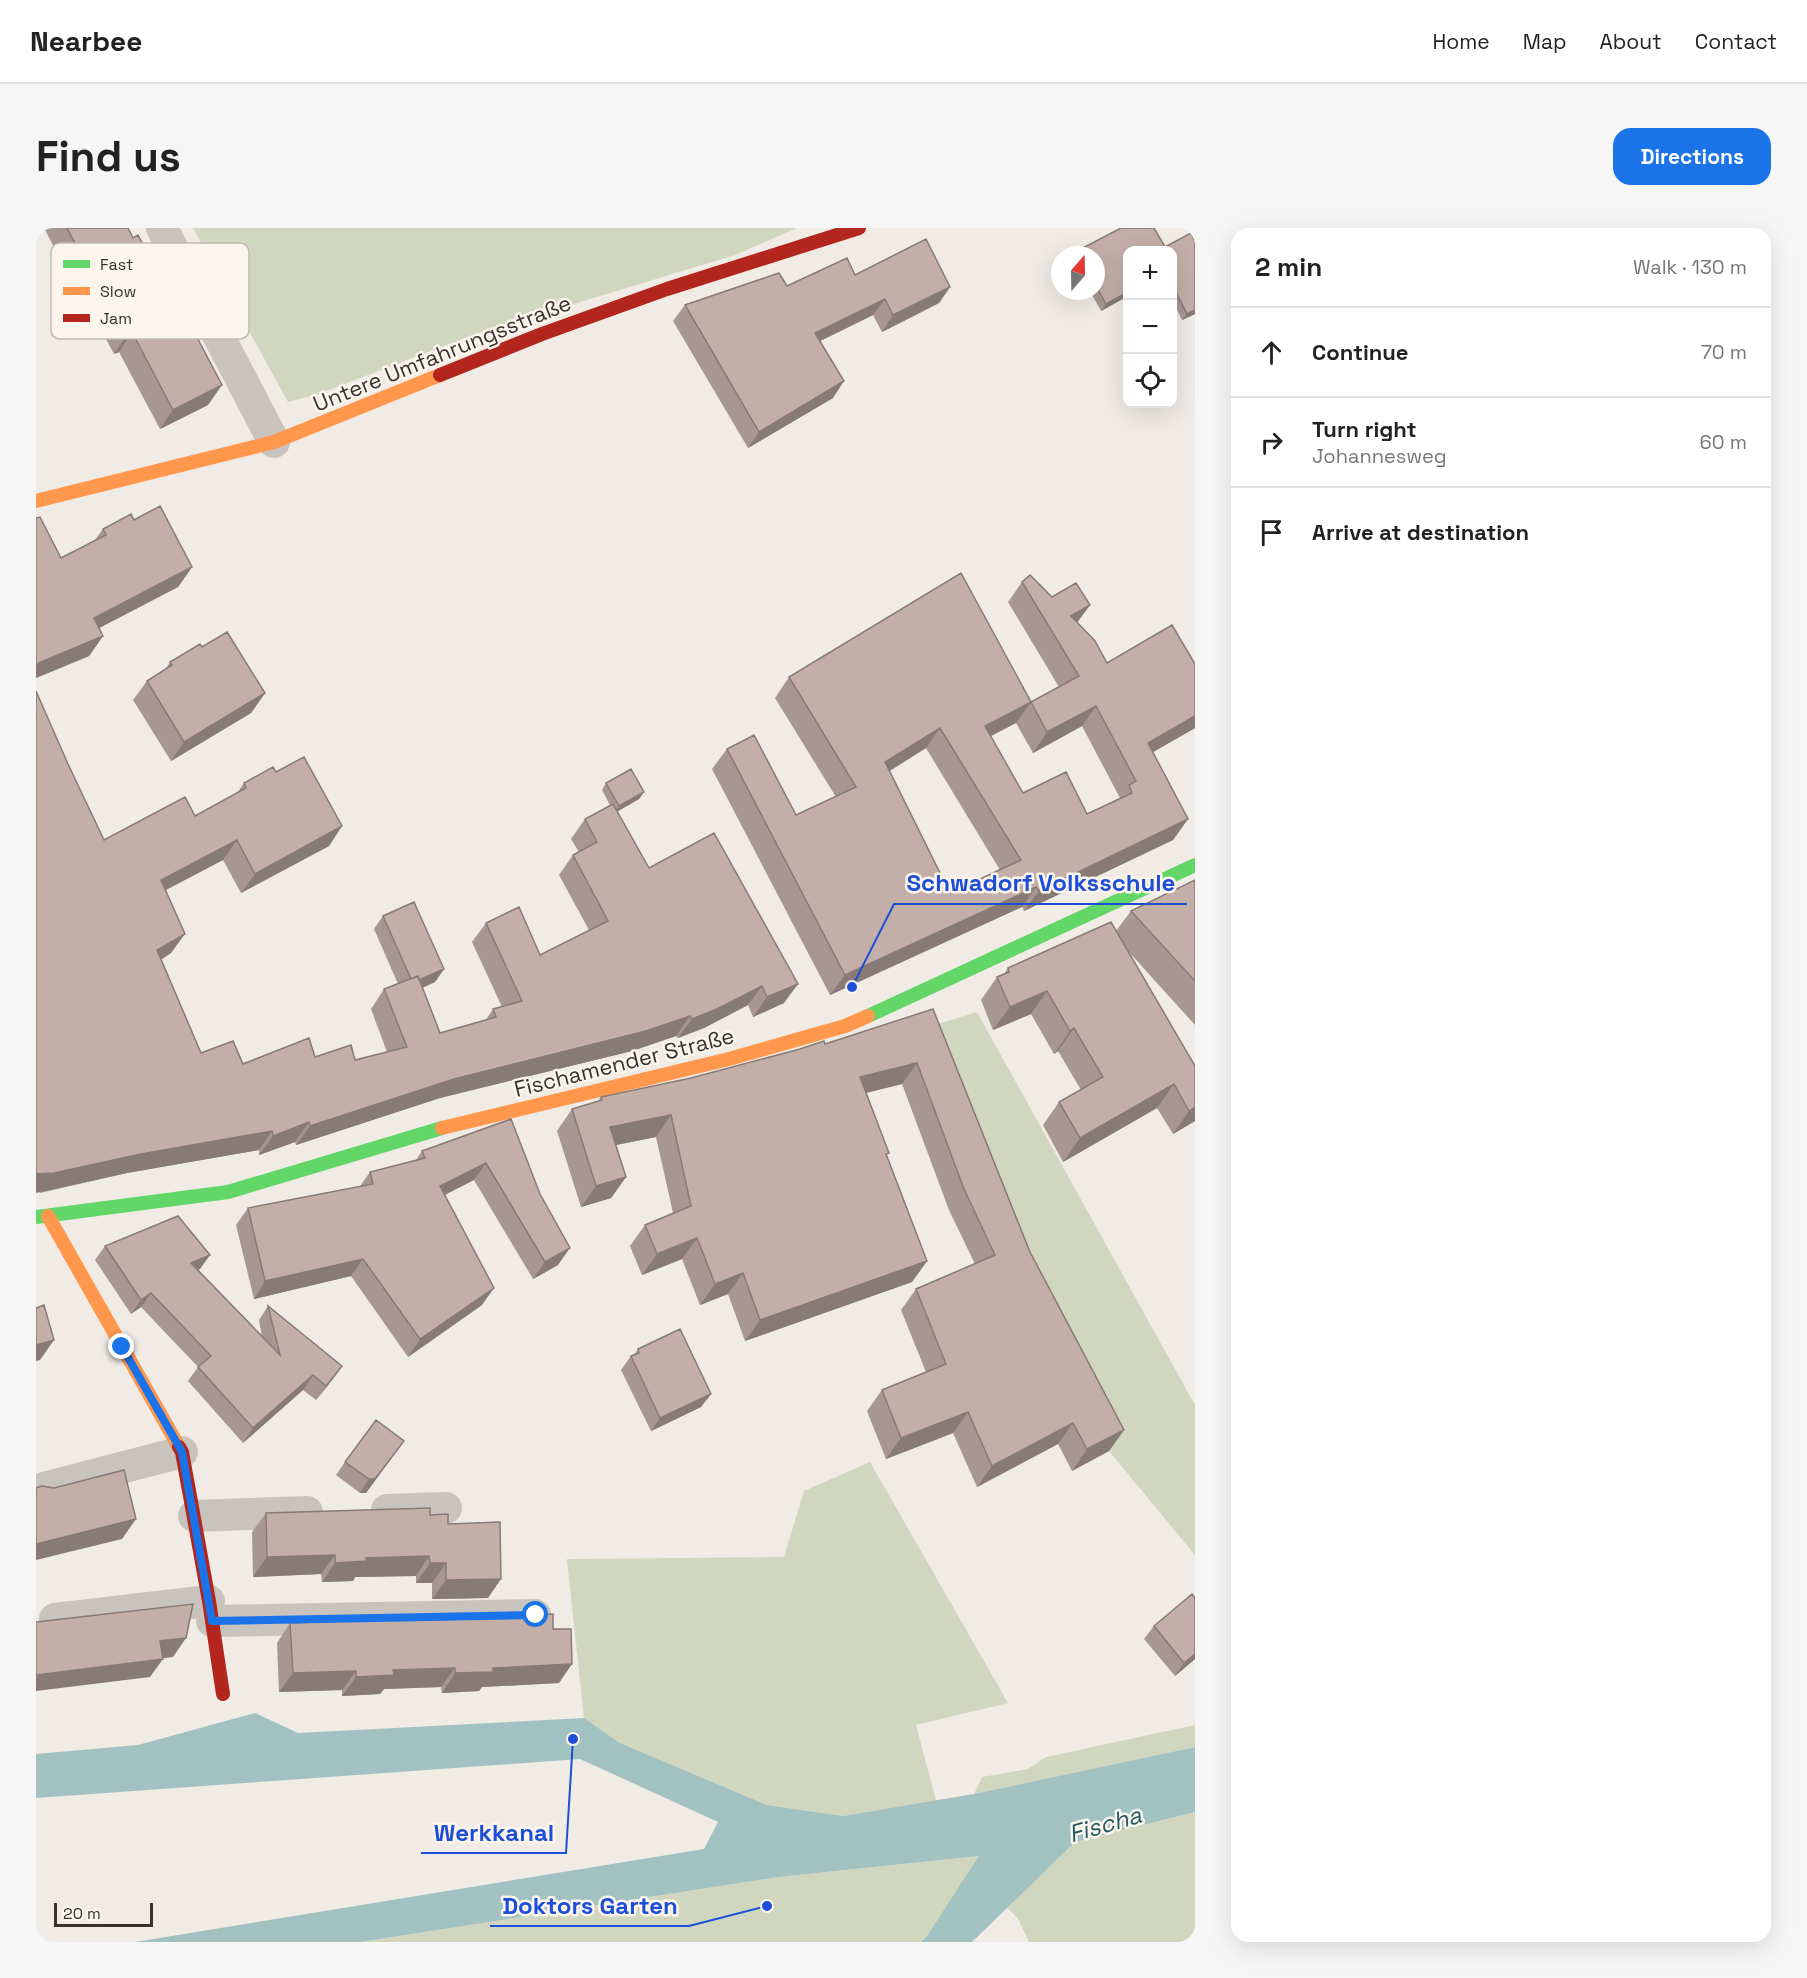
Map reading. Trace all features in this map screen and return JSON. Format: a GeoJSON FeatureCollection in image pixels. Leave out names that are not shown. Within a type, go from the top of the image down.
{"type":"FeatureCollection","features":[{"type":"Feature","properties":{"kind":"street"},"geometry":{"type":"LineString","coordinates":[[162,228],[170,243]]}},
{"type":"Feature","properties":{"kind":"street","name":"Untere Umfahrungsstraße"},"geometry":{"type":"LineString","coordinates":[[36,501],[274,442],[542,334],[667,289],[859,228]]}},
{"type":"Feature","properties":{"kind":"street"},"geometry":{"type":"LineString","coordinates":[[220,339],[274,442]]}},
{"type":"Feature","properties":{"kind":"street","name":"Fischamender Straße"},"geometry":{"type":"LineString","coordinates":[[42,1216],[228,1192],[423,1133],[729,1059],[845,1026],[1195,865]]}},
{"type":"Feature","properties":{"kind":"street"},"geometry":{"type":"LineString","coordinates":[[42,1216],[182,1452],[211,1611],[223,1694]]}},
{"type":"Feature","properties":{"kind":"street"},"geometry":{"type":"LineString","coordinates":[[36,1490],[182,1452]]}},
{"type":"Feature","properties":{"kind":"street"},"geometry":{"type":"LineString","coordinates":[[194,1516],[446,1508]]}},
{"type":"Feature","properties":{"kind":"street"},"geometry":{"type":"LineString","coordinates":[[55,1619],[211,1611],[536,1615]]}},
{"type":"Feature","properties":{"kind":"green space"},"geometry":{"type":"Polygon","coordinates":[[[193,228],[797,228],[735,255],[478,333],[318,394],[288,402],[249,331],[249,243],[201,243],[193,228]]]}},
{"type":"Feature","properties":{"kind":"green space"},"geometry":{"type":"Polygon","coordinates":[[[977,1012],[1195,1405],[1195,1555],[1109,1451],[1016,1273],[918,1030],[977,1012]]]}},
{"type":"Feature","properties":{"kind":"green space"},"geometry":{"type":"Polygon","coordinates":[[[870,1462],[1008,1703],[916,1725],[936,1801],[843,1816],[767,1805],[620,1743],[584,1718],[567,1559],[784,1557],[804,1491],[870,1462]]]}},
{"type":"Feature","properties":{"kind":"green space"},"geometry":{"type":"Polygon","coordinates":[[[1195,1725],[1195,1747],[974,1794],[982,1777],[1028,1769],[1046,1757],[1195,1725]]]}},
{"type":"Feature","properties":{"kind":"green space"},"geometry":{"type":"Polygon","coordinates":[[[1195,1812],[1195,1942],[1029,1942],[1018,1919],[1007,1907],[1075,1842],[1195,1812]]]}},
{"type":"Feature","properties":{"kind":"green space"},"geometry":{"type":"Polygon","coordinates":[[[980,1856],[921,1942],[360,1942],[779,1877],[980,1856]]]}},
{"type":"Feature","properties":{"kind":"water","name":"Fischa"},"geometry":{"type":"Polygon","coordinates":[[[255,1713],[298,1733],[584,1718],[620,1743],[767,1805],[843,1816],[974,1794],[1195,1747],[1195,1812],[1075,1842],[972,1942],[921,1942],[979,1856],[779,1877],[360,1942],[135,1942],[704,1849],[718,1822],[580,1759],[36,1798],[36,1754],[138,1745],[255,1713]]]}},
{"type":"Feature","properties":{"kind":"building"},"geometry":{"type":"Polygon","coordinates":[[[67,228],[128,228],[133,238],[138,235],[142,243],[75,243],[67,228]]]}},
{"type":"Feature","properties":{"kind":"building"},"geometry":{"type":"Polygon","coordinates":[[[1121,228],[1154,228],[1164,246],[1123,246],[1123,295],[1106,304],[1104,300],[1105,246],[1087,246],[1121,228]]]}},
{"type":"Feature","properties":{"kind":"building"},"geometry":{"type":"Polygon","coordinates":[[[1191,233],[1195,242],[1195,310],[1187,314],[1177,294],[1177,246],[1167,246],[1191,233]]]}},
{"type":"Feature","properties":{"kind":"building"},"geometry":{"type":"Polygon","coordinates":[[[926,239],[950,287],[893,315],[885,299],[815,333],[844,381],[759,432],[685,305],[779,273],[787,286],[847,258],[855,275],[926,239]]]}},
{"type":"Feature","properties":{"kind":"building"},"geometry":{"type":"Polygon","coordinates":[[[136,339],[198,339],[222,385],[173,410],[136,339]]]}},
{"type":"Feature","properties":{"kind":"building"},"geometry":{"type":"Polygon","coordinates":[[[160,506],[192,567],[94,618],[103,636],[36,664],[36,518],[40,517],[61,558],[106,535],[103,529],[131,514],[134,520],[160,506]]]}},
{"type":"Feature","properties":{"kind":"building"},"geometry":{"type":"Polygon","coordinates":[[[961,573],[1031,702],[1079,676],[1022,582],[1030,575],[1052,597],[1076,583],[1090,605],[1071,616],[1095,641],[1107,663],[1172,625],[1195,664],[1195,716],[1148,743],[1188,819],[1039,891],[1036,887],[845,975],[727,749],[754,735],[796,815],[856,787],[789,677],[961,573]],[[1031,702],[985,726],[1023,793],[1066,772],[1087,814],[1132,793],[1129,785],[1136,781],[1096,706],[1047,732],[1031,702]],[[940,728],[885,762],[950,893],[1021,860],[940,728]]]}},
{"type":"Feature","properties":{"kind":"building"},"geometry":{"type":"Polygon","coordinates":[[[227,632],[265,693],[184,742],[147,681],[172,665],[170,662],[200,644],[202,647],[227,632]]]}},
{"type":"Feature","properties":{"kind":"building"},"geometry":{"type":"Polygon","coordinates":[[[36,691],[104,840],[185,797],[195,816],[246,788],[244,783],[273,767],[276,772],[304,757],[342,826],[255,874],[237,840],[161,880],[185,934],[157,950],[201,1053],[233,1041],[243,1064],[309,1038],[315,1057],[351,1045],[355,1060],[407,1047],[384,989],[418,976],[440,1033],[496,1017],[493,1009],[522,1001],[486,923],[519,907],[540,955],[608,921],[573,855],[597,842],[585,819],[613,804],[649,868],[714,833],[798,984],[767,997],[762,986],[692,1019],[690,1016],[646,1031],[454,1079],[310,1126],[309,1122],[273,1136],[272,1131],[141,1154],[54,1173],[36,1174],[36,691]]]}},
{"type":"Feature","properties":{"kind":"building"},"geometry":{"type":"Polygon","coordinates":[[[631,769],[644,792],[619,806],[606,783],[631,769]]]}},
{"type":"Feature","properties":{"kind":"building"},"geometry":{"type":"Polygon","coordinates":[[[1195,880],[1195,981],[1131,911],[1195,880]]]}},
{"type":"Feature","properties":{"kind":"building"},"geometry":{"type":"Polygon","coordinates":[[[414,902],[444,969],[419,980],[418,976],[411,979],[383,916],[414,902]]]}},
{"type":"Feature","properties":{"kind":"building"},"geometry":{"type":"Polygon","coordinates":[[[1111,922],[1195,1066],[1195,1107],[1189,1111],[1174,1084],[1080,1138],[1059,1102],[1103,1077],[1074,1028],[1070,1031],[1047,991],[1010,1007],[997,977],[1009,972],[1008,968],[1111,922]]]}},
{"type":"Feature","properties":{"kind":"building"},"geometry":{"type":"Polygon","coordinates":[[[933,1009],[1030,1252],[1124,1430],[1087,1449],[1073,1423],[992,1466],[968,1412],[901,1438],[882,1390],[946,1364],[916,1289],[995,1255],[964,1189],[917,1063],[860,1077],[889,1153],[886,1154],[927,1261],[760,1320],[743,1273],[715,1284],[697,1238],[657,1254],[645,1225],[691,1206],[671,1115],[610,1127],[626,1177],[596,1186],[572,1109],[602,1100],[601,1097],[691,1078],[824,1041],[825,1044],[933,1009]]]}},
{"type":"Feature","properties":{"kind":"building"},"geometry":{"type":"Polygon","coordinates":[[[511,1119],[540,1194],[570,1248],[545,1262],[486,1163],[440,1186],[494,1288],[420,1339],[363,1259],[265,1281],[248,1208],[373,1184],[370,1172],[425,1158],[422,1151],[511,1119]]]}},
{"type":"Feature","properties":{"kind":"building"},"geometry":{"type":"Polygon","coordinates":[[[178,1216],[210,1255],[191,1263],[280,1355],[268,1306],[342,1366],[326,1386],[313,1375],[253,1428],[198,1367],[211,1356],[151,1293],[141,1300],[105,1246],[178,1216]]]}},
{"type":"Feature","properties":{"kind":"building"},"geometry":{"type":"Polygon","coordinates":[[[44,1305],[54,1340],[36,1345],[36,1308],[44,1305]]]}},
{"type":"Feature","properties":{"kind":"building"},"geometry":{"type":"Polygon","coordinates":[[[680,1329],[711,1394],[660,1418],[631,1356],[639,1353],[638,1349],[680,1329]]]}},
{"type":"Feature","properties":{"kind":"building"},"geometry":{"type":"Polygon","coordinates":[[[376,1420],[404,1441],[375,1479],[369,1479],[345,1462],[376,1420]]]}},
{"type":"Feature","properties":{"kind":"building"},"geometry":{"type":"Polygon","coordinates":[[[124,1470],[136,1519],[36,1544],[36,1488],[42,1486],[54,1488],[124,1470]]]}},
{"type":"Feature","properties":{"kind":"building"},"geometry":{"type":"Polygon","coordinates":[[[430,1508],[430,1515],[448,1514],[448,1524],[500,1522],[501,1579],[446,1580],[446,1563],[430,1563],[429,1556],[366,1558],[367,1561],[335,1563],[335,1555],[267,1557],[266,1513],[430,1508]]]}},
{"type":"Feature","properties":{"kind":"building"},"geometry":{"type":"Polygon","coordinates":[[[1192,1594],[1195,1598],[1195,1654],[1184,1663],[1154,1626],[1192,1594]]]}},
{"type":"Feature","properties":{"kind":"building"},"geometry":{"type":"Polygon","coordinates":[[[193,1604],[186,1638],[160,1641],[163,1659],[36,1675],[36,1622],[193,1604]]]}},
{"type":"Feature","properties":{"kind":"building"},"geometry":{"type":"Polygon","coordinates":[[[553,1614],[553,1629],[571,1629],[572,1664],[493,1668],[493,1672],[455,1673],[455,1668],[393,1670],[394,1675],[356,1677],[356,1671],[293,1673],[290,1623],[553,1614]]]}},
{"type":"Feature","properties":{"kind":"traffic: fast"},"geometry":{"type":"LineString","coordinates":[[868,1016],[1195,865]]}},
{"type":"Feature","properties":{"kind":"traffic: fast"},"geometry":{"type":"LineString","coordinates":[[36,1217],[228,1192],[442,1128]]}},
{"type":"Feature","properties":{"kind":"traffic: slow"},"geometry":{"type":"LineString","coordinates":[[36,501],[274,442],[440,375]]}},
{"type":"Feature","properties":{"kind":"traffic: slow"},"geometry":{"type":"LineString","coordinates":[[442,1128],[729,1059],[845,1026],[868,1016]]}},
{"type":"Feature","properties":{"kind":"traffic: slow"},"geometry":{"type":"LineString","coordinates":[[48,1216],[179,1447]]}},
{"type":"Feature","properties":{"kind":"traffic: jam"},"geometry":{"type":"LineString","coordinates":[[440,375],[542,334],[667,289],[859,228]]}},
{"type":"Feature","properties":{"kind":"traffic: jam"},"geometry":{"type":"LineString","coordinates":[[179,1447],[182,1452],[209,1601],[223,1694]]}},
{"type":"Feature","properties":{"kind":"place","name":"Schwadorf Volksschule"},"geometry":{"type":"Point","coordinates":[852,987]}},
{"type":"Feature","properties":{"kind":"place","name":"Werkkanal"},"geometry":{"type":"Point","coordinates":[573,1739]}},
{"type":"Feature","properties":{"kind":"place","name":"Doktors Garten"},"geometry":{"type":"Point","coordinates":[767,1906]}},
{"type":"Feature","properties":{"kind":"route"},"geometry":{"type":"LineString","coordinates":[[122,1347],[182,1452],[212,1621],[536,1615]]}}]}
